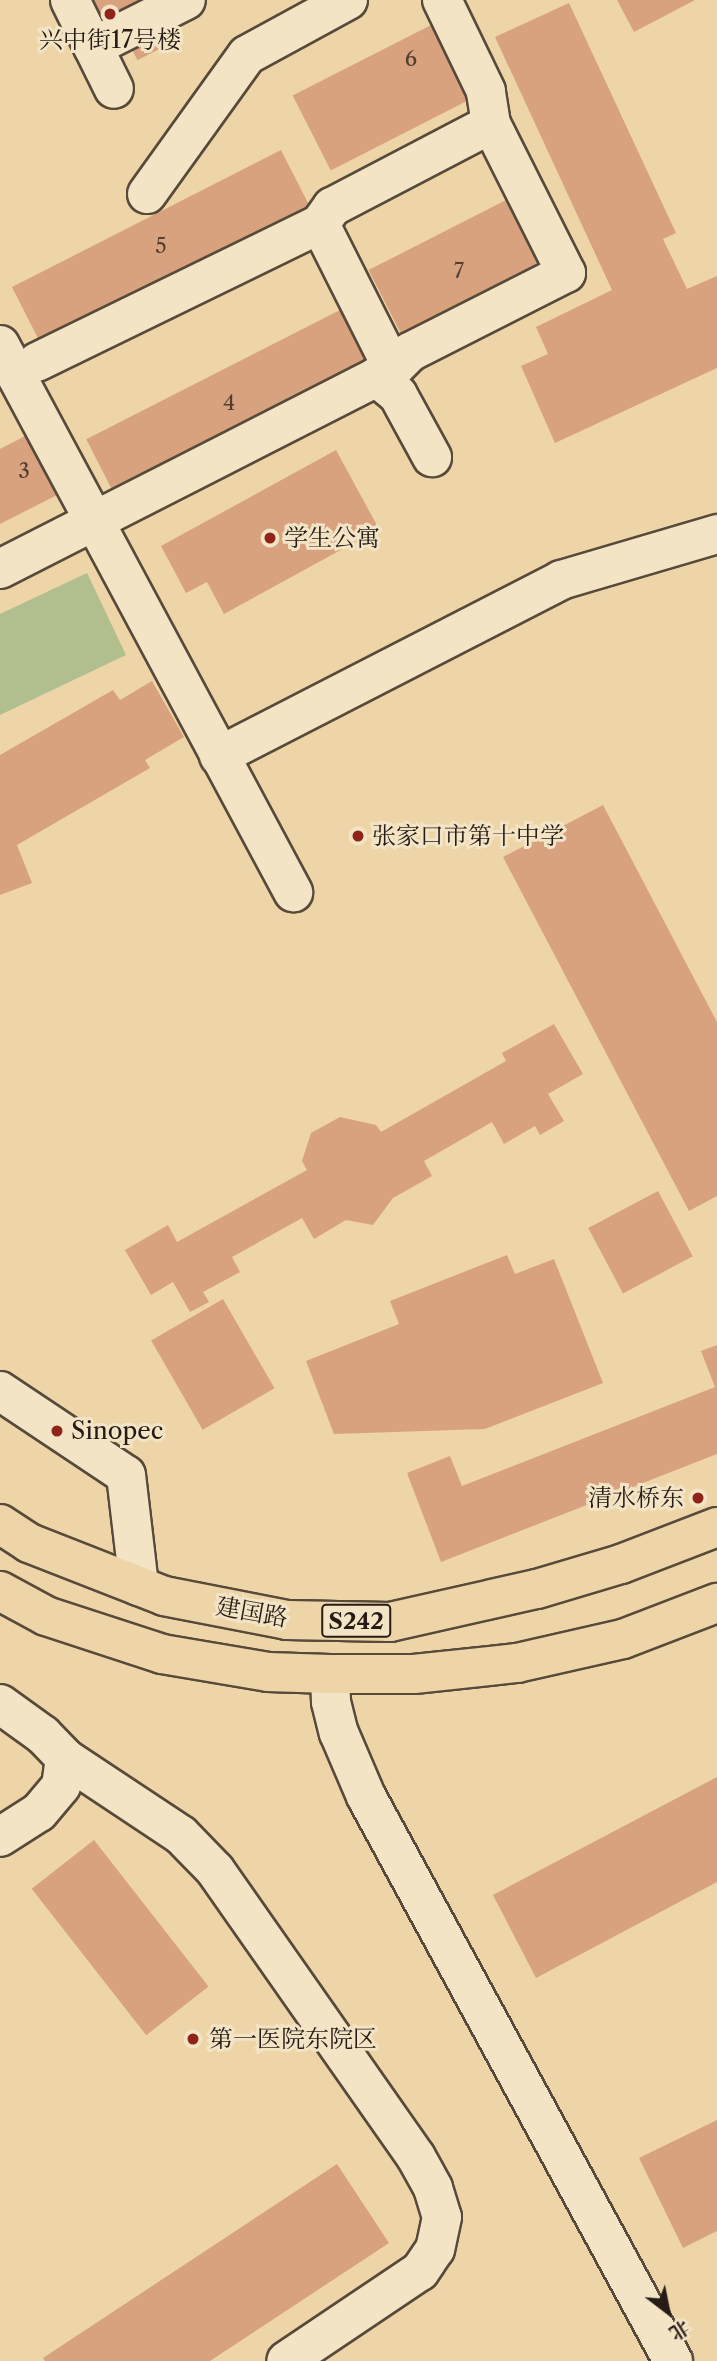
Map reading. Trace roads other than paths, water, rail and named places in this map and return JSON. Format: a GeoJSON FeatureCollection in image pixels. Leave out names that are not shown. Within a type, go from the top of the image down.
{"type":"FeatureCollection","features":[{"type":"Feature","properties":{"kind":"main road","name":"建国路"},"geometry":{"type":"LineString","coordinates":[[0,1524],[29,1543],[164,1596],[287,1620],[390,1622],[537,1589],[621,1564],[717,1527]]}},
{"type":"Feature","properties":{"kind":"main road","name":"S242"},"geometry":{"type":"LineString","coordinates":[[0,1591],[46,1616],[162,1654],[268,1672],[330,1674],[414,1674],[517,1663],[623,1639],[717,1603]]}},
{"type":"Feature","properties":{"kind":"street"},"geometry":{"type":"LineString","coordinates":[[70,0],[114,89]]}},
{"type":"Feature","properties":{"kind":"street"},"geometry":{"type":"LineString","coordinates":[[93,47],[186,0]]}},
{"type":"Feature","properties":{"kind":"street"},"geometry":{"type":"LineString","coordinates":[[147,194],[247,55],[348,0]]}},
{"type":"Feature","properties":{"kind":"street"},"geometry":{"type":"LineString","coordinates":[[0,569],[97,530],[385,373],[410,352],[566,273],[491,124],[486,91],[442,0]]}},
{"type":"Feature","properties":{"kind":"street"},"geometry":{"type":"LineString","coordinates":[[37,362],[320,224],[332,207],[491,124]]}},
{"type":"Feature","properties":{"kind":"street"},"geometry":{"type":"LineString","coordinates":[[320,224],[385,373],[432,457]]}},
{"type":"Feature","properties":{"kind":"street"},"geometry":{"type":"LineString","coordinates":[[0,345],[293,892]]}},
{"type":"Feature","properties":{"kind":"street"},"geometry":{"type":"LineString","coordinates":[[219,756],[561,580],[717,534]]}},
{"type":"Feature","properties":{"kind":"street"},"geometry":{"type":"LineString","coordinates":[[0,1391],[126,1475],[139,1586]]}},
{"type":"Feature","properties":{"kind":"street"},"geometry":{"type":"LineString","coordinates":[[330,1674],[331,1702],[339,1733],[366,1796],[673,2361]]}},
{"type":"Feature","properties":{"kind":"street"},"geometry":{"type":"LineString","coordinates":[[0,1704],[43,1735],[65,1758],[181,1835],[215,1870],[416,2157],[433,2188],[442,2217],[435,2249],[420,2271],[286,2361]]}},
{"type":"Feature","properties":{"kind":"street"},"geometry":{"type":"LineString","coordinates":[[0,1837],[39,1812],[61,1786],[65,1758]]}},
{"type":"Feature","properties":{"kind":"place","name":"兴中街17号楼"},"geometry":{"type":"Point","coordinates":[110,14]}},
{"type":"Feature","properties":{"kind":"place","name":"学生公寓"},"geometry":{"type":"Point","coordinates":[270,538]}},
{"type":"Feature","properties":{"kind":"place","name":"张家口市第十中学"},"geometry":{"type":"Point","coordinates":[358,836]}},
{"type":"Feature","properties":{"kind":"place","name":"Sinopec"},"geometry":{"type":"Point","coordinates":[57,1431]}},
{"type":"Feature","properties":{"kind":"place","name":"清水桥东"},"geometry":{"type":"Point","coordinates":[698,1498]}},
{"type":"Feature","properties":{"kind":"place","name":"第一医院东院区"},"geometry":{"type":"Point","coordinates":[193,2039]}}]}
